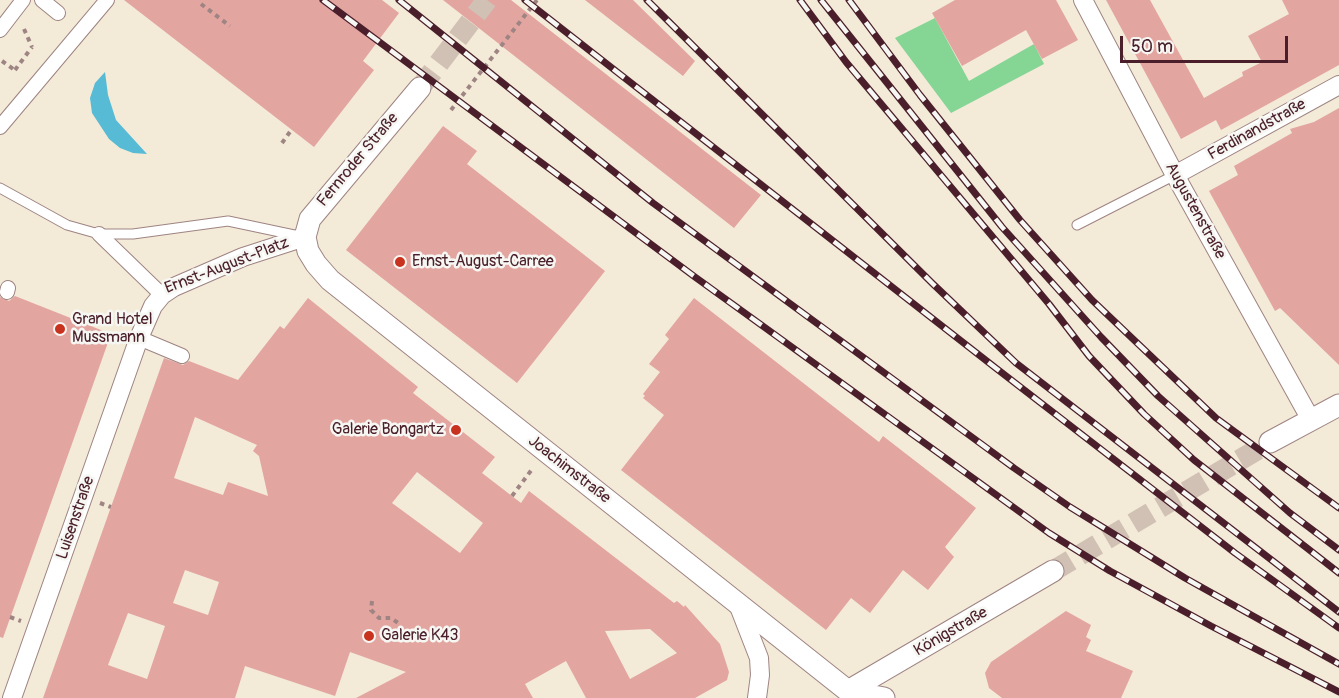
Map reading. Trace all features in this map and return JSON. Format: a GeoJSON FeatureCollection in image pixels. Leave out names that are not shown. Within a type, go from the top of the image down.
{"type":"FeatureCollection","features":[{"type":"Feature","properties":{"kind":"street"},"geometry":{"type":"LineString","coordinates":[[0,30],[23,0]]}},
{"type":"Feature","properties":{"kind":"street"},"geometry":{"type":"LineString","coordinates":[[42,0],[58,13]]}},
{"type":"Feature","properties":{"kind":"street"},"geometry":{"type":"LineString","coordinates":[[0,127],[107,0]]}},
{"type":"Feature","properties":{"kind":"street","name":"Augustenstraße"},"geometry":{"type":"LineString","coordinates":[[1083,0],[1175,175],[1311,420]]}},
{"type":"Feature","properties":{"kind":"street","name":"Ferdinandstraße"},"geometry":{"type":"LineString","coordinates":[[1175,175],[1339,84]]}},
{"type":"Feature","properties":{"kind":"street","name":"Fernroder Straße"},"geometry":{"type":"LineString","coordinates":[[305,237],[310,219],[318,207],[420,88]]}},
{"type":"Feature","properties":{"kind":"street","name":"Ernst-August-Platz"},"geometry":{"type":"LineString","coordinates":[[99,234],[162,295],[243,256],[305,237]]}},
{"type":"Feature","properties":{"kind":"street","name":"Joachimstraße"},"geometry":{"type":"LineString","coordinates":[[305,237],[308,251],[330,280],[738,604],[844,696]]}},
{"type":"Feature","properties":{"kind":"street","name":"Luisenstraße"},"geometry":{"type":"LineString","coordinates":[[12,698],[139,338],[153,306],[162,295]]}},
{"type":"Feature","properties":{"kind":"street"},"geometry":{"type":"LineString","coordinates":[[139,338],[182,356]]}},
{"type":"Feature","properties":{"kind":"street"},"geometry":{"type":"LineString","coordinates":[[1270,442],[1339,405]]}},
{"type":"Feature","properties":{"kind":"street","name":"Königstraße"},"geometry":{"type":"LineString","coordinates":[[844,696],[1053,571]]}},
{"type":"Feature","properties":{"kind":"street"},"geometry":{"type":"LineString","coordinates":[[738,604],[759,658],[760,675],[757,698]]}},
{"type":"Feature","properties":{"kind":"street"},"geometry":{"type":"LineString","coordinates":[[844,696],[884,698]]}},
{"type":"Feature","properties":{"kind":"lane"},"geometry":{"type":"LineString","coordinates":[[1077,225],[1175,175]]}},
{"type":"Feature","properties":{"kind":"lane","name":"Ernst-August-Platz"},"geometry":{"type":"LineString","coordinates":[[0,188],[67,225],[99,234],[133,234],[228,221],[305,237]]}},
{"type":"Feature","properties":{"kind":"path"},"geometry":{"type":"LineString","coordinates":[[451,110],[537,0]]}},
{"type":"Feature","properties":{"kind":"path"},"geometry":{"type":"LineString","coordinates":[[201,4],[230,27]]}},
{"type":"Feature","properties":{"kind":"path"},"geometry":{"type":"LineString","coordinates":[[15,70],[32,47]]}},
{"type":"Feature","properties":{"kind":"path"},"geometry":{"type":"LineString","coordinates":[[2,61],[24,77]]}},
{"type":"Feature","properties":{"kind":"path"},"geometry":{"type":"LineString","coordinates":[[282,143],[292,129]]}},
{"type":"Feature","properties":{"kind":"path"},"geometry":{"type":"LineString","coordinates":[[512,495],[546,451]]}},
{"type":"Feature","properties":{"kind":"path"},"geometry":{"type":"LineString","coordinates":[[372,601],[371,610],[379,618],[391,618],[401,625]]}},
{"type":"Feature","properties":{"kind":"green space"},"geometry":{"type":"Polygon","coordinates":[[[935,18],[969,81],[1034,44],[1044,64],[951,113],[895,38],[935,18]]]}},
{"type":"Feature","properties":{"kind":"water"},"geometry":{"type":"Polygon","coordinates":[[[105,72],[108,95],[116,120],[147,154],[133,153],[120,148],[109,139],[92,113],[90,98],[95,83],[105,72]]]}},
{"type":"Feature","properties":{"kind":"building"},"geometry":{"type":"Polygon","coordinates":[[[124,0],[382,0],[399,13],[363,61],[374,70],[314,147],[124,0]]]}},
{"type":"Feature","properties":{"kind":"building"},"geometry":{"type":"Polygon","coordinates":[[[443,0],[511,0],[761,195],[734,228],[443,0]]]}},
{"type":"Feature","properties":{"kind":"building"},"geometry":{"type":"Polygon","coordinates":[[[585,0],[633,0],[695,61],[683,76],[585,0]]]}},
{"type":"Feature","properties":{"kind":"building"},"geometry":{"type":"Polygon","coordinates":[[[955,0],[1056,0],[1078,40],[1042,59],[1026,30],[962,66],[932,13],[955,0]]]}},
{"type":"Feature","properties":{"kind":"building"},"geometry":{"type":"Polygon","coordinates":[[[1106,0],[1150,0],[1204,98],[1243,76],[1242,72],[1262,62],[1248,36],[1289,14],[1282,0],[1339,0],[1339,65],[1221,130],[1216,120],[1181,139],[1106,0]]]}},
{"type":"Feature","properties":{"kind":"building"},"geometry":{"type":"Polygon","coordinates":[[[1339,108],[1339,365],[1280,308],[1275,311],[1209,191],[1238,175],[1234,166],[1292,133],[1290,129],[1314,122],[1339,108]]]}},
{"type":"Feature","properties":{"kind":"building","name":"Ernst-August-Carree"},"geometry":{"type":"Polygon","coordinates":[[[443,126],[477,151],[467,164],[605,271],[517,383],[346,250],[443,126]]]}},
{"type":"Feature","properties":{"kind":"building"},"geometry":{"type":"Polygon","coordinates":[[[15,296],[111,334],[3,638],[0,637],[0,297],[9,301],[15,296]]]}},
{"type":"Feature","properties":{"kind":"building"},"geometry":{"type":"Polygon","coordinates":[[[308,298],[418,387],[413,393],[495,457],[482,473],[521,503],[529,491],[674,603],[677,601],[684,607],[685,605],[720,644],[729,672],[727,680],[695,698],[586,698],[566,661],[525,684],[533,698],[356,698],[406,672],[350,652],[335,696],[245,666],[235,698],[43,698],[164,358],[183,365],[189,361],[238,380],[280,326],[284,329],[308,298]],[[195,417],[174,478],[223,495],[228,482],[268,496],[259,456],[253,451],[257,445],[195,417]],[[417,472],[392,503],[460,553],[483,523],[417,472]],[[185,570],[173,603],[208,615],[219,582],[185,570]],[[128,613],[108,665],[147,679],[165,626],[128,613]],[[650,629],[605,631],[630,679],[677,653],[650,629]]]}},
{"type":"Feature","properties":{"kind":"building"},"geometry":{"type":"Polygon","coordinates":[[[694,298],[879,442],[883,436],[976,508],[945,547],[954,557],[928,590],[903,570],[870,613],[851,598],[826,630],[621,470],[664,415],[643,398],[645,396],[643,394],[660,372],[649,364],[669,339],[665,335],[694,298]]]}},
{"type":"Feature","properties":{"kind":"building"},"geometry":{"type":"Polygon","coordinates":[[[1066,611],[1091,625],[1086,637],[1091,640],[1086,651],[1133,671],[1121,698],[1002,698],[989,688],[985,673],[991,662],[1066,611]]]}},
{"type":"Feature","properties":{"kind":"tunnel"},"geometry":{"type":"LineString","coordinates":[[420,88],[487,0]]}},
{"type":"Feature","properties":{"kind":"tunnel"},"geometry":{"type":"LineString","coordinates":[[1053,571],[1270,442]]}},
{"type":"Feature","properties":{"kind":"railway"},"geometry":{"type":"LineString","coordinates":[[323,0],[695,277],[1049,533],[1110,571],[1339,692]]}},
{"type":"Feature","properties":{"kind":"railway"},"geometry":{"type":"LineString","coordinates":[[399,0],[653,203],[1014,468],[1070,507],[1185,578],[1339,664]]}},
{"type":"Feature","properties":{"kind":"railway"},"geometry":{"type":"LineString","coordinates":[[525,0],[1235,553],[1339,628]]}},
{"type":"Feature","properties":{"kind":"railway"},"geometry":{"type":"LineString","coordinates":[[647,0],[932,283],[1016,363],[1339,612]]}},
{"type":"Feature","properties":{"kind":"railway"},"geometry":{"type":"LineString","coordinates":[[800,0],[846,62],[1049,304],[1089,356],[1144,414],[1194,460],[1339,573]]}},
{"type":"Feature","properties":{"kind":"railway"},"geometry":{"type":"LineString","coordinates":[[821,0],[1002,227],[1101,337],[1158,396],[1290,513],[1339,550]]}},
{"type":"Feature","properties":{"kind":"railway"},"geometry":{"type":"LineString","coordinates":[[849,0],[920,95],[1020,220],[1092,300],[1216,418],[1339,508]]}},
{"type":"Feature","properties":{"kind":"place","name":"Ernst-August-Carree"},"geometry":{"type":"Point","coordinates":[400,262]}},
{"type":"Feature","properties":{"kind":"place","name":"Grand Hotel Mussmann"},"geometry":{"type":"Point","coordinates":[60,329]}},
{"type":"Feature","properties":{"kind":"place","name":"Galerie Bongartz"},"geometry":{"type":"Point","coordinates":[456,430]}},
{"type":"Feature","properties":{"kind":"place","name":"Galerie K43"},"geometry":{"type":"Point","coordinates":[369,636]}}]}
